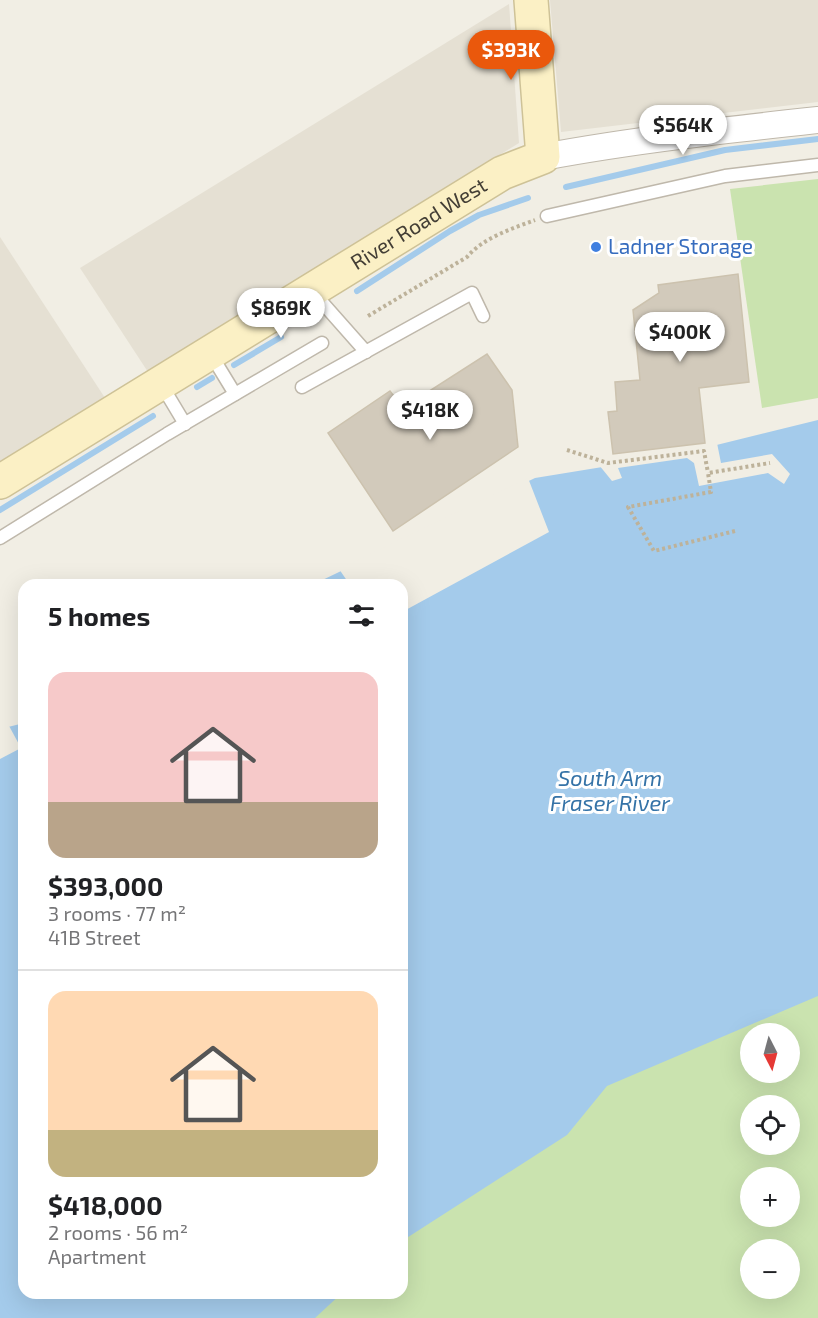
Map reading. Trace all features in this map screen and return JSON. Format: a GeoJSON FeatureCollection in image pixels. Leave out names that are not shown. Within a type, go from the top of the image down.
{"type":"FeatureCollection","features":[{"type":"Feature","properties":{"kind":"street"},"geometry":{"type":"LineString","coordinates":[[531,0],[543,157]]}},
{"type":"Feature","properties":{"kind":"street","name":"River Road West"},"geometry":{"type":"LineString","coordinates":[[0,482],[502,173],[543,157],[603,146],[818,120]]}},
{"type":"Feature","properties":{"kind":"lane"},"geometry":{"type":"LineString","coordinates":[[547,216],[725,176],[818,165]]}},
{"type":"Feature","properties":{"kind":"lane"},"geometry":{"type":"LineString","coordinates":[[311,290],[366,352]]}},
{"type":"Feature","properties":{"kind":"lane"},"geometry":{"type":"LineString","coordinates":[[303,387],[472,293],[483,316]]}},
{"type":"Feature","properties":{"kind":"lane"},"geometry":{"type":"LineString","coordinates":[[0,538],[184,424],[322,343]]}},
{"type":"Feature","properties":{"kind":"lane"},"geometry":{"type":"LineString","coordinates":[[210,352],[235,394]]}},
{"type":"Feature","properties":{"kind":"lane"},"geometry":{"type":"LineString","coordinates":[[161,383],[184,424]]}},
{"type":"Feature","properties":{"kind":"path"},"geometry":{"type":"LineString","coordinates":[[368,316],[467,257],[473,250],[490,240],[547,216]]}},
{"type":"Feature","properties":{"kind":"path"},"geometry":{"type":"LineString","coordinates":[[567,450],[608,463],[704,451],[711,492],[628,507],[654,551],[735,531]]}},
{"type":"Feature","properties":{"kind":"path"},"geometry":{"type":"LineString","coordinates":[[708,473],[770,463]]}},
{"type":"Feature","properties":{"kind":"shaded area"},"geometry":{"type":"Polygon","coordinates":[[[550,0],[818,0],[818,102],[561,132],[550,0]]]}},
{"type":"Feature","properties":{"kind":"shaded area"},"geometry":{"type":"Polygon","coordinates":[[[509,4],[519,143],[148,372],[80,268],[509,4]]]}},
{"type":"Feature","properties":{"kind":"shaded area"},"geometry":{"type":"Polygon","coordinates":[[[0,237],[105,398],[0,465],[0,237]]]}},
{"type":"Feature","properties":{"kind":"green space"},"geometry":{"type":"Polygon","coordinates":[[[818,179],[818,398],[762,408],[730,189],[818,179]]]}},
{"type":"Feature","properties":{"kind":"green space"},"geometry":{"type":"Polygon","coordinates":[[[818,804],[818,1318],[15,1318],[29,1299],[408,1299],[408,973],[818,804]]]}},
{"type":"Feature","properties":{"kind":"water","name":"South Arm Fraser River"},"geometry":{"type":"Polygon","coordinates":[[[818,420],[818,996],[755,1023],[740,1023],[740,1029],[607,1086],[567,1135],[408,1237],[408,579],[325,579],[535,478],[676,455],[818,420]]]}},
{"type":"Feature","properties":{"kind":"water"},"geometry":{"type":"Polygon","coordinates":[[[18,724],[18,1299],[336,1299],[315,1318],[0,1318],[0,729],[18,724]]]}},
{"type":"Feature","properties":{"kind":"pier"},"geometry":{"type":"Polygon","coordinates":[[[717,443],[721,463],[772,454],[790,474],[784,484],[768,473],[699,486],[694,463],[687,458],[618,468],[622,478],[612,481],[599,465],[676,452],[717,443]]]}},
{"type":"Feature","properties":{"kind":"pier"},"geometry":{"type":"Polygon","coordinates":[[[528,478],[549,532],[408,609],[408,579],[346,579],[339,569],[528,478]]]}},
{"type":"Feature","properties":{"kind":"pier"},"geometry":{"type":"Polygon","coordinates":[[[8,724],[18,742],[18,750],[0,759],[0,726],[8,724]]]}},
{"type":"Feature","properties":{"kind":"building"},"geometry":{"type":"Polygon","coordinates":[[[738,274],[749,382],[699,388],[705,443],[613,454],[608,412],[617,411],[615,382],[640,380],[633,310],[659,293],[658,285],[738,274]]]}},
{"type":"Feature","properties":{"kind":"building"},"geometry":{"type":"Polygon","coordinates":[[[487,354],[512,390],[518,447],[393,531],[328,433],[390,391],[403,408],[487,354]]]}},
{"type":"Feature","properties":{"kind":"waterway"},"geometry":{"type":"LineString","coordinates":[[566,187],[725,150],[818,139]]}},
{"type":"Feature","properties":{"kind":"waterway"},"geometry":{"type":"LineString","coordinates":[[357,291],[479,215],[528,198]]}},
{"type":"Feature","properties":{"kind":"waterway"},"geometry":{"type":"LineString","coordinates":[[234,365],[281,337]]}},
{"type":"Feature","properties":{"kind":"waterway"},"geometry":{"type":"LineString","coordinates":[[197,387],[212,378]]}},
{"type":"Feature","properties":{"kind":"waterway"},"geometry":{"type":"LineString","coordinates":[[0,510],[153,416]]}},
{"type":"Feature","properties":{"kind":"place","name":"Ladner Storage"},"geometry":{"type":"Point","coordinates":[596,247]}}]}
